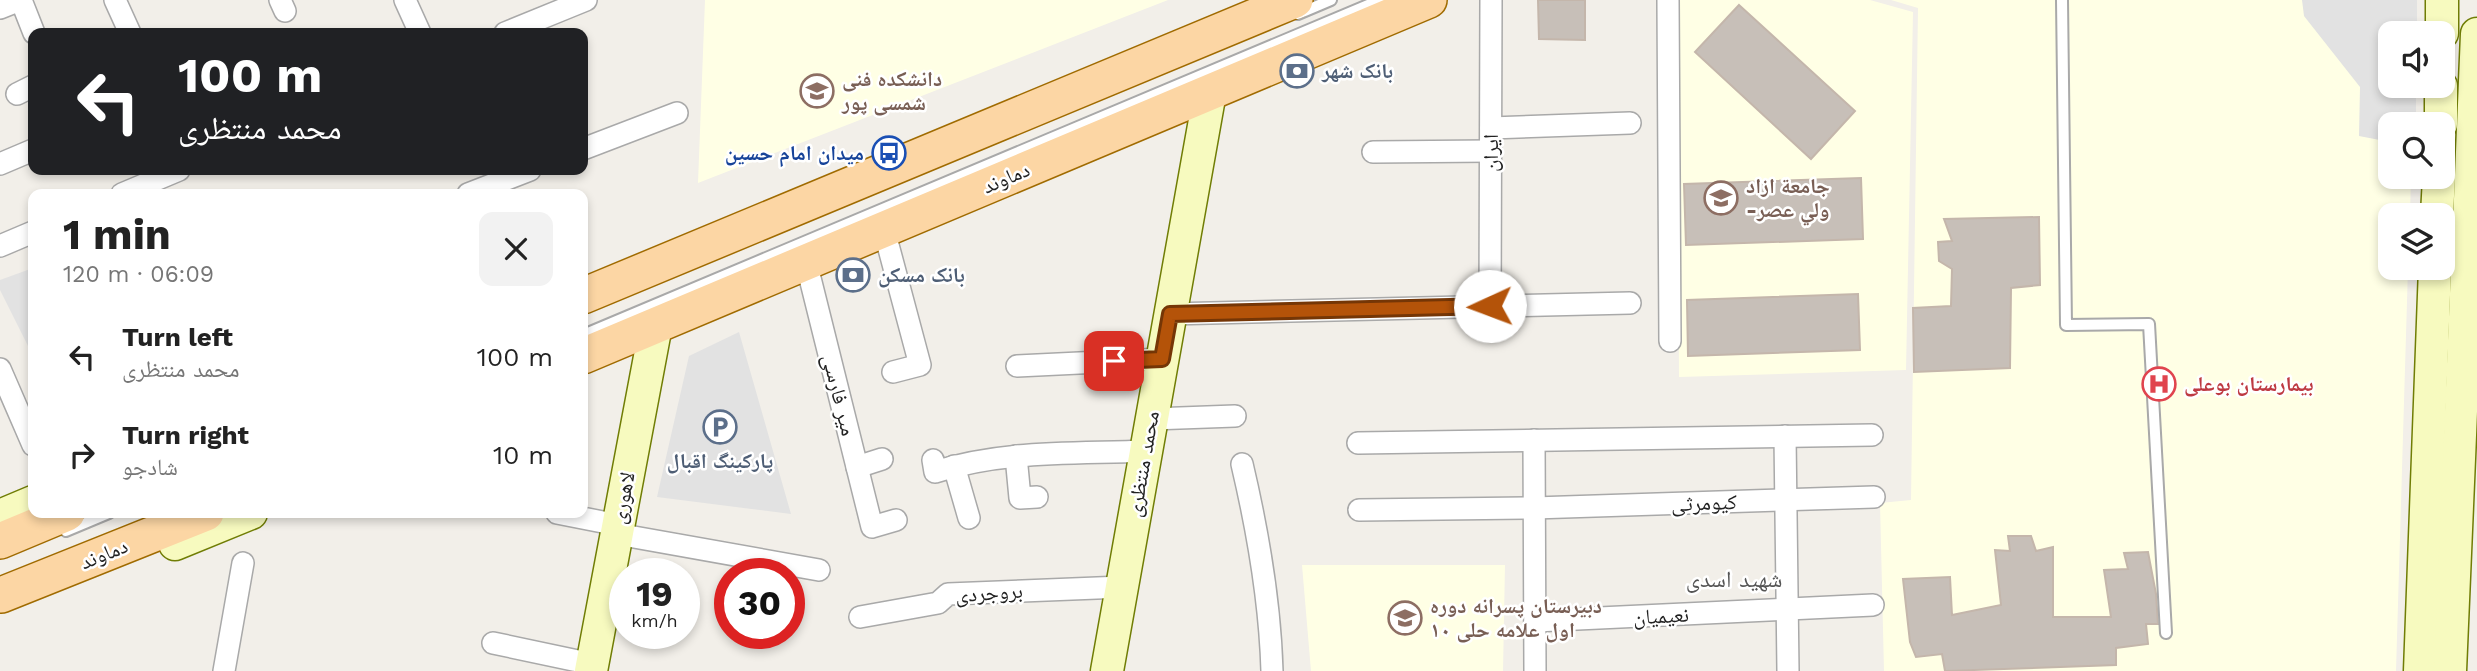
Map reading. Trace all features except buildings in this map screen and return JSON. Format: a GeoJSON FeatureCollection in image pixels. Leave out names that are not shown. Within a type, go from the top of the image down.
{"type":"FeatureCollection","features":[{"type":"Feature","properties":{"kind":"main road","name":"دماوند"},"geometry":{"type":"LineString","coordinates":[[588,354],[1430,0]]}},
{"type":"Feature","properties":{"kind":"main road"},"geometry":{"type":"LineString","coordinates":[[2442,0],[2442,21]]}},
{"type":"Feature","properties":{"kind":"main road"},"geometry":{"type":"LineString","coordinates":[[588,294],[1294,8]]}},
{"type":"Feature","properties":{"kind":"main road"},"geometry":{"type":"LineString","coordinates":[[2450,671],[2477,34]]}},
{"type":"Feature","properties":{"kind":"main road","name":"محمد منتظری"},"geometry":{"type":"LineString","coordinates":[[1107,671],[1210,92]]}},
{"type":"Feature","properties":{"kind":"main road"},"geometry":{"type":"LineString","coordinates":[[2420,671],[2435,280]]}},
{"type":"Feature","properties":{"kind":"main road","name":"لاهوری"},"geometry":{"type":"LineString","coordinates":[[592,667],[656,325]]}},
{"type":"Feature","properties":{"kind":"main road"},"geometry":{"type":"LineString","coordinates":[[0,516],[28,504]]}},
{"type":"Feature","properties":{"kind":"main road","name":"دماوند"},"geometry":{"type":"LineString","coordinates":[[2,604],[195,518]]}},
{"type":"Feature","properties":{"kind":"main road"},"geometry":{"type":"LineString","coordinates":[[2,604],[24,604],[239,518]]}},
{"type":"Feature","properties":{"kind":"main road"},"geometry":{"type":"LineString","coordinates":[[0,541],[64,523]]}},
{"type":"Feature","properties":{"kind":"street"},"geometry":{"type":"LineString","coordinates":[[0,8],[20,0],[32,28]]}},
{"type":"Feature","properties":{"kind":"street"},"geometry":{"type":"LineString","coordinates":[[116,0],[128,28]]}},
{"type":"Feature","properties":{"kind":"street"},"geometry":{"type":"LineString","coordinates":[[405,0],[418,28]]}},
{"type":"Feature","properties":{"kind":"street"},"geometry":{"type":"LineString","coordinates":[[517,28],[586,0]]}},
{"type":"Feature","properties":{"kind":"street","name":"ایران"},"geometry":{"type":"LineString","coordinates":[[1490,306],[1491,0]]}},
{"type":"Feature","properties":{"kind":"street"},"geometry":{"type":"LineString","coordinates":[[1668,0],[1670,341]]}},
{"type":"Feature","properties":{"kind":"street"},"geometry":{"type":"LineString","coordinates":[[588,147],[677,113]]}},
{"type":"Feature","properties":{"kind":"street"},"geometry":{"type":"LineString","coordinates":[[1491,128],[1630,123]]}},
{"type":"Feature","properties":{"kind":"street"},"geometry":{"type":"LineString","coordinates":[[1373,152],[1491,151]]}},
{"type":"Feature","properties":{"kind":"street"},"geometry":{"type":"LineString","coordinates":[[0,164],[28,152]]}},
{"type":"Feature","properties":{"kind":"street"},"geometry":{"type":"LineString","coordinates":[[134,189],[168,175]]}},
{"type":"Feature","properties":{"kind":"street"},"geometry":{"type":"LineString","coordinates":[[480,186],[514,175]]}},
{"type":"Feature","properties":{"kind":"street"},"geometry":{"type":"LineString","coordinates":[[884,230],[920,365],[893,372]]}},
{"type":"Feature","properties":{"kind":"street"},"geometry":{"type":"LineString","coordinates":[[0,246],[28,234]]}},
{"type":"Feature","properties":{"kind":"street","name":"میر فارسی"},"geometry":{"type":"LineString","coordinates":[[806,262],[873,527],[896,520]]}},
{"type":"Feature","properties":{"kind":"street"},"geometry":{"type":"LineString","coordinates":[[1170,314],[1630,303]]}},
{"type":"Feature","properties":{"kind":"street"},"geometry":{"type":"LineString","coordinates":[[1017,366],[1162,359]]}},
{"type":"Feature","properties":{"kind":"street"},"geometry":{"type":"LineString","coordinates":[[0,369],[28,433]]}},
{"type":"Feature","properties":{"kind":"street"},"geometry":{"type":"LineString","coordinates":[[1152,419],[1235,416]]}},
{"type":"Feature","properties":{"kind":"street"},"geometry":{"type":"LineString","coordinates":[[1358,443],[1872,435]]}},
{"type":"Feature","properties":{"kind":"street"},"geometry":{"type":"LineString","coordinates":[[1785,436],[1788,671]]}},
{"type":"Feature","properties":{"kind":"street"},"geometry":{"type":"LineString","coordinates":[[1534,440],[1535,671]]}},
{"type":"Feature","properties":{"kind":"street"},"geometry":{"type":"LineString","coordinates":[[933,460],[935,472],[962,464],[1016,456],[1146,451]]}},
{"type":"Feature","properties":{"kind":"street"},"geometry":{"type":"LineString","coordinates":[[1016,456],[1020,498],[1037,497]]}},
{"type":"Feature","properties":{"kind":"street"},"geometry":{"type":"LineString","coordinates":[[858,467],[882,459]]}},
{"type":"Feature","properties":{"kind":"street"},"geometry":{"type":"LineString","coordinates":[[962,464],[969,517]]}},
{"type":"Feature","properties":{"kind":"street"},"geometry":{"type":"LineString","coordinates":[[1242,464],[1266,585],[1272,671]]}},
{"type":"Feature","properties":{"kind":"street","name":"کیومرثی"},"geometry":{"type":"LineString","coordinates":[[1359,510],[1534,508],[1874,497]]}},
{"type":"Feature","properties":{"kind":"street"},"geometry":{"type":"LineString","coordinates":[[576,518],[819,570]]}},
{"type":"Feature","properties":{"kind":"street"},"geometry":{"type":"LineString","coordinates":[[224,671],[243,564]]}},
{"type":"Feature","properties":{"kind":"street","name":"بروجردی"},"geometry":{"type":"LineString","coordinates":[[860,617],[938,603],[948,594],[1122,587]]}},
{"type":"Feature","properties":{"kind":"street","name":"نعیمیان"},"geometry":{"type":"LineString","coordinates":[[1535,621],[1873,605]]}},
{"type":"Feature","properties":{"kind":"street"},"geometry":{"type":"LineString","coordinates":[[493,643],[592,667]]}},
{"type":"Feature","properties":{"kind":"lane"},"geometry":{"type":"LineString","coordinates":[[1294,8],[1331,0]]}},
{"type":"Feature","properties":{"kind":"lane"},"geometry":{"type":"LineString","coordinates":[[588,333],[1380,0]]}},
{"type":"Feature","properties":{"kind":"lane"},"geometry":{"type":"LineString","coordinates":[[2062,0],[2066,325],[2149,324],[2166,633]]}},
{"type":"Feature","properties":{"kind":"lane"},"geometry":{"type":"LineString","coordinates":[[64,523],[86,518]]}},
{"type":"Feature","properties":{"kind":"shaded area","name":"دانشکده فنی شمسی پور"},"geometry":{"type":"Polygon","coordinates":[[[705,0],[1168,0],[698,183],[705,0]]]}},
{"type":"Feature","properties":{"kind":"shaded area"},"geometry":{"type":"Polygon","coordinates":[[[1677,0],[1870,0],[1913,12],[1906,370],[1679,377],[1677,0]]]}},
{"type":"Feature","properties":{"kind":"shaded area","name":"بیمارستان بوعلی"},"geometry":{"type":"Polygon","coordinates":[[[1891,0],[2417,0],[2400,21],[2378,21],[2378,98],[2390,98],[2390,112],[2378,112],[2378,189],[2411,189],[2410,203],[2378,203],[2378,280],[2408,280],[2396,671],[1884,671],[1880,503],[1911,500],[1918,8],[1891,0]]]}},
{"type":"Feature","properties":{"kind":"shaded area"},"geometry":{"type":"Polygon","coordinates":[[[2302,0],[2417,0],[2417,21],[2378,21],[2378,98],[2416,98],[2416,112],[2378,112],[2378,140],[2359,136],[2360,87],[2304,16],[2302,0]]]}},
{"type":"Feature","properties":{"kind":"shaded area"},"geometry":{"type":"Polygon","coordinates":[[[28,270],[28,346],[0,290],[0,280],[28,270]]]}},
{"type":"Feature","properties":{"kind":"shaded area","name":"پارکینگ اقبال"},"geometry":{"type":"Polygon","coordinates":[[[739,332],[791,514],[657,497],[689,356],[739,332]]]}},
{"type":"Feature","properties":{"kind":"shaded area","name":"دبیرستان پسرانه دوره اول علامه حلی ۱۰"},"geometry":{"type":"Polygon","coordinates":[[[1302,565],[1505,565],[1503,671],[1311,671],[1302,565]]]}},
{"type":"Feature","properties":{"kind":"place","name":"بانک شهر"},"geometry":{"type":"Point","coordinates":[1297,71]}},
{"type":"Feature","properties":{"kind":"place","name":"دانشکده فنی شمسی پور"},"geometry":{"type":"Point","coordinates":[817,91]}},
{"type":"Feature","properties":{"kind":"place","name":"میدان امام حسین"},"geometry":{"type":"Point","coordinates":[889,153]}},
{"type":"Feature","properties":{"kind":"place","name":"جامعة ازاد -ولي عصر"},"geometry":{"type":"Point","coordinates":[1721,198]}},
{"type":"Feature","properties":{"kind":"place","name":"بانک مسکن"},"geometry":{"type":"Point","coordinates":[853,275]}},
{"type":"Feature","properties":{"kind":"place","name":"بیمارستان بوعلی"},"geometry":{"type":"Point","coordinates":[2159,384]}},
{"type":"Feature","properties":{"kind":"place","name":"پارکینگ اقبال"},"geometry":{"type":"Point","coordinates":[720,427]}},
{"type":"Feature","properties":{"kind":"place","name":"دبیرستان پسرانه دوره اول علامه حلی ۱۰"},"geometry":{"type":"Point","coordinates":[1405,618]}},
{"type":"Feature","properties":{"kind":"district","name":"شهید اسدی"},"geometry":{"type":"Point","coordinates":[1734,579]}},
{"type":"Feature","properties":{"kind":"route"},"geometry":{"type":"LineString","coordinates":[[1114,361],[1162,359],[1170,314],[1490,306]]}}]}
